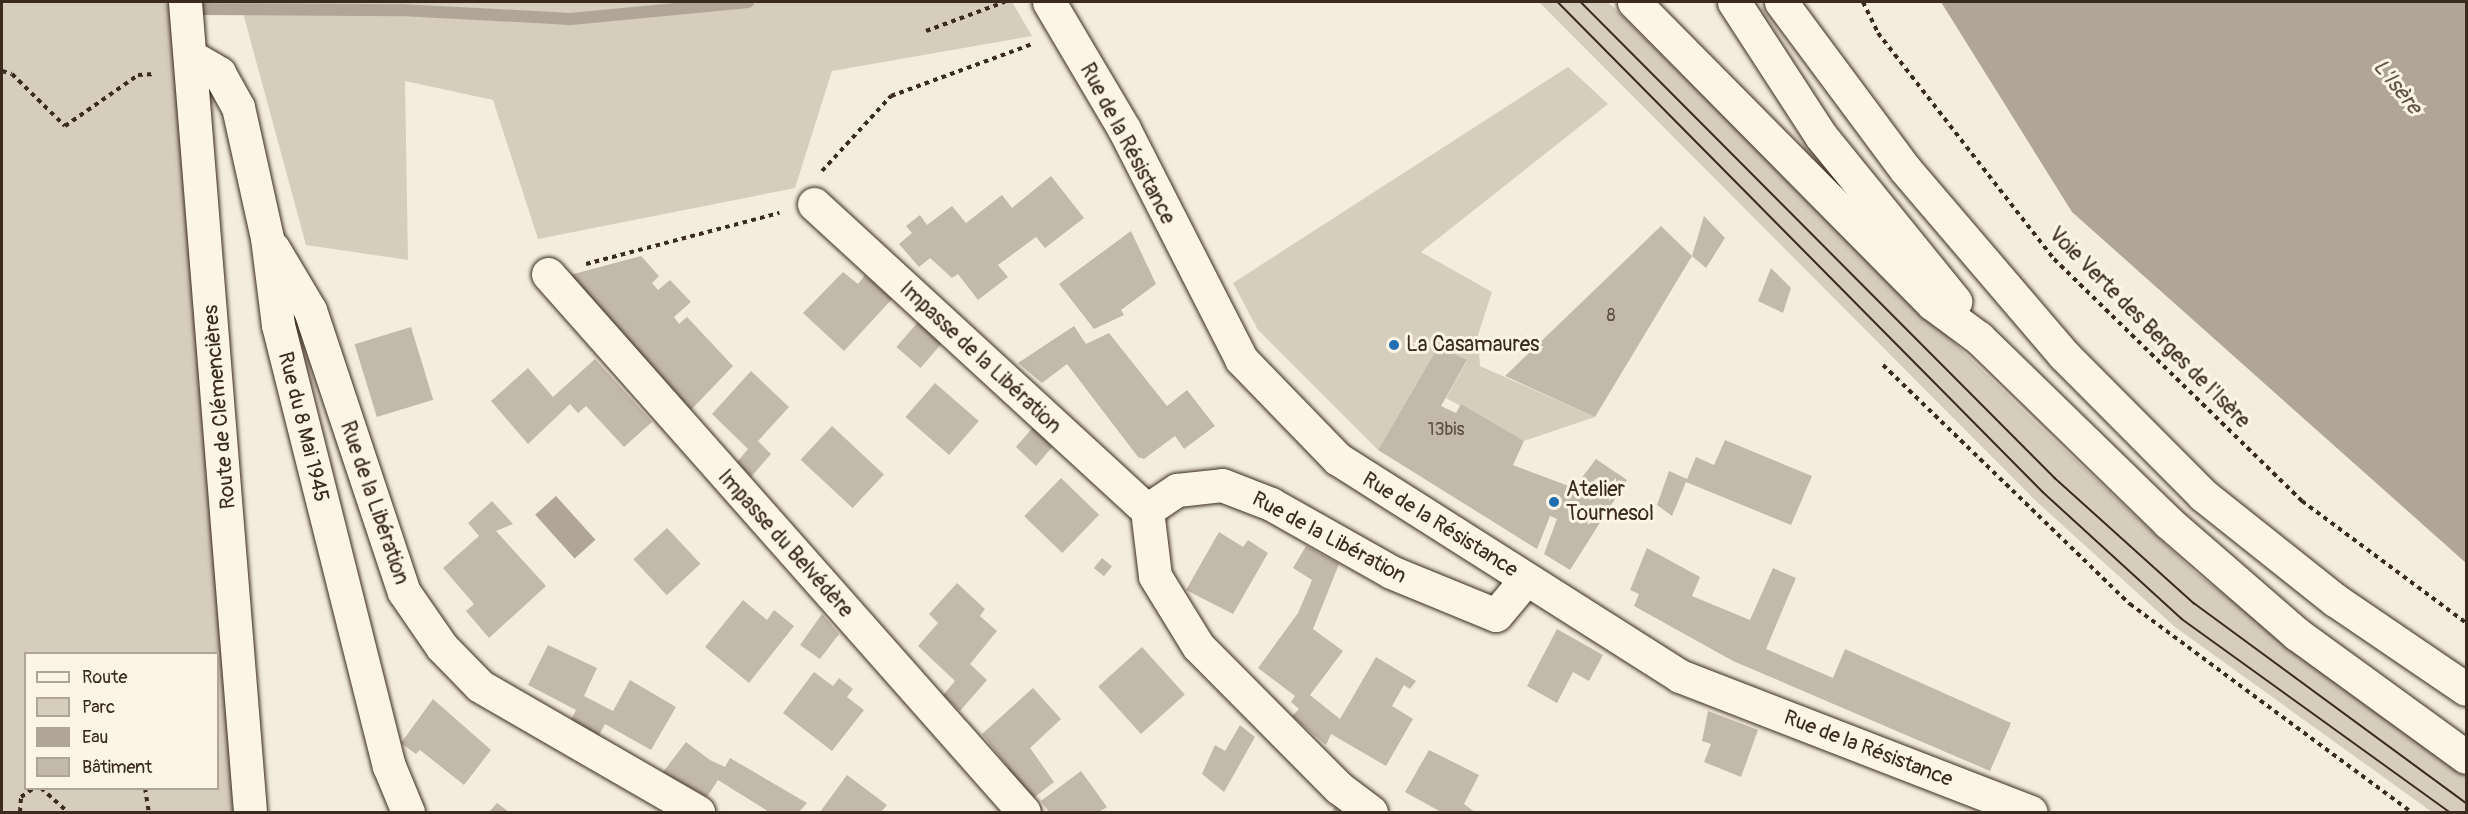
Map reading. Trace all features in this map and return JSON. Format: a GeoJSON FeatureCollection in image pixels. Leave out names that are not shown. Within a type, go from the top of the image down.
{"type":"FeatureCollection","features":[{"type":"Feature","properties":{"kind":"main road","name":"Route de Clémencières"},"geometry":{"type":"LineString","coordinates":[[185,2],[250,813]]}},
{"type":"Feature","properties":{"kind":"main road"},"geometry":{"type":"LineString","coordinates":[[1634,2],[1933,304],[1979,338],[2168,522],[2297,634],[2466,757]]}},
{"type":"Feature","properties":{"kind":"main road"},"geometry":{"type":"LineString","coordinates":[[1734,2],[1821,136],[1947,289],[1979,338]]}},
{"type":"Feature","properties":{"kind":"main road"},"geometry":{"type":"LineString","coordinates":[[1781,2],[1905,169],[2064,355],[2203,495],[2335,600],[2466,689]]}},
{"type":"Feature","properties":{"kind":"main road","name":"Rue de la Résistance"},"geometry":{"type":"LineString","coordinates":[[1051,4],[1124,129],[1242,359],[1338,459],[1680,676],[2031,813]]}},
{"type":"Feature","properties":{"kind":"main road","name":"Rue du 8 Mai 1945"},"geometry":{"type":"LineString","coordinates":[[190,56],[219,73],[238,107],[267,238],[278,325],[389,766],[408,813]]}},
{"type":"Feature","properties":{"kind":"main road","name":"Impasse de la Libération"},"geometry":{"type":"LineString","coordinates":[[814,204],[1147,510]]}},
{"type":"Feature","properties":{"kind":"main road","name":"Rue de la Libération"},"geometry":{"type":"LineString","coordinates":[[267,238],[310,310],[404,592],[442,647],[480,686],[698,813]]}},
{"type":"Feature","properties":{"kind":"main road","name":"Impasse du Belvédère"},"geometry":{"type":"LineString","coordinates":[[548,274],[1024,813]]}},
{"type":"Feature","properties":{"kind":"main road","name":"Rue de la Libération"},"geometry":{"type":"LineString","coordinates":[[1147,510],[1177,490],[1222,485],[1270,504],[1391,572],[1461,605],[1496,615],[1526,579]]}},
{"type":"Feature","properties":{"kind":"main road"},"geometry":{"type":"LineString","coordinates":[[1147,510],[1155,576],[1198,646],[1339,788],[1371,813]]}},
{"type":"Feature","properties":{"kind":"path"},"geometry":{"type":"LineString","coordinates":[[926,31],[1005,2]]}},
{"type":"Feature","properties":{"kind":"path","name":"Voie Verte des Berges de l'Isère"},"geometry":{"type":"LineString","coordinates":[[1863,2],[1878,33],[2054,259],[2302,501],[2466,623]]}},
{"type":"Feature","properties":{"kind":"path"},"geometry":{"type":"LineString","coordinates":[[548,274],[814,204],[823,164],[891,96],[1035,43]]}},
{"type":"Feature","properties":{"kind":"path"},"geometry":{"type":"LineString","coordinates":[[2,71],[12,74],[65,126],[138,75],[161,74]]}},
{"type":"Feature","properties":{"kind":"path"},"geometry":{"type":"LineString","coordinates":[[1883,365],[2130,604],[2411,813]]}},
{"type":"Feature","properties":{"kind":"path"},"geometry":{"type":"LineString","coordinates":[[20,813],[21,797],[32,790]]}},
{"type":"Feature","properties":{"kind":"path"},"geometry":{"type":"LineString","coordinates":[[42,790],[68,813]]}},
{"type":"Feature","properties":{"kind":"path"},"geometry":{"type":"LineString","coordinates":[[145,790],[149,813]]}},
{"type":"Feature","properties":{"kind":"green space"},"geometry":{"type":"Polygon","coordinates":[[[2,2],[185,2],[250,812],[2,812],[2,2]]]}},
{"type":"Feature","properties":{"kind":"green space"},"geometry":{"type":"Polygon","coordinates":[[[240,2],[1012,2],[1032,36],[832,71],[795,188],[538,239],[493,100],[405,81],[408,260],[306,245],[240,2]]]}},
{"type":"Feature","properties":{"kind":"green space"},"geometry":{"type":"Polygon","coordinates":[[[1539,2],[1608,2],[2037,424],[2196,573],[2466,776],[2466,812],[2432,812],[2175,627],[2037,502],[1539,2]]]}},
{"type":"Feature","properties":{"kind":"green space"},"geometry":{"type":"Polygon","coordinates":[[[1568,67],[1608,104],[1421,252],[1492,292],[1478,335],[1480,366],[1595,417],[1524,441],[1446,398],[1467,361],[1438,347],[1378,450],[1258,330],[1233,283],[1568,67]]]}},
{"type":"Feature","properties":{"kind":"water","name":"L'Isère"},"geometry":{"type":"Polygon","coordinates":[[[1941,2],[2466,2],[2466,563],[2072,212],[1941,2]]]}},
{"type":"Feature","properties":{"kind":"water"},"geometry":{"type":"Polygon","coordinates":[[[556,496],[595,540],[575,559],[535,515],[556,496]]]}},
{"type":"Feature","properties":{"kind":"building"},"geometry":{"type":"Polygon","coordinates":[[[1051,176],[1084,218],[1045,248],[1036,237],[998,265],[1008,277],[978,300],[958,274],[952,278],[930,258],[919,267],[899,244],[912,233],[906,226],[920,215],[927,225],[952,206],[966,223],[1002,195],[1012,208],[1051,176]]]}},
{"type":"Feature","properties":{"kind":"building"},"geometry":{"type":"Polygon","coordinates":[[[1704,216],[1725,238],[1706,268],[1692,256],[1704,216]]]}},
{"type":"Feature","properties":{"kind":"building"},"geometry":{"type":"Polygon","coordinates":[[[1661,226],[1692,256],[1595,417],[1505,376],[1661,226]]]}},
{"type":"Feature","properties":{"kind":"building"},"geometry":{"type":"Polygon","coordinates":[[[1131,231],[1156,284],[1121,310],[1124,315],[1094,329],[1059,284],[1131,231]]]}},
{"type":"Feature","properties":{"kind":"building"},"geometry":{"type":"Polygon","coordinates":[[[641,256],[659,276],[652,283],[658,290],[670,280],[691,302],[674,317],[679,324],[687,317],[733,366],[691,410],[570,275],[641,256]]]}},
{"type":"Feature","properties":{"kind":"building"},"geometry":{"type":"Polygon","coordinates":[[[1771,268],[1791,288],[1783,313],[1758,301],[1771,268]]]}},
{"type":"Feature","properties":{"kind":"building"},"geometry":{"type":"Polygon","coordinates":[[[843,272],[858,284],[865,275],[892,299],[844,351],[803,313],[843,272]]]}},
{"type":"Feature","properties":{"kind":"building"},"geometry":{"type":"Polygon","coordinates":[[[918,322],[942,343],[921,368],[896,347],[918,322]]]}},
{"type":"Feature","properties":{"kind":"building"},"geometry":{"type":"Polygon","coordinates":[[[1074,326],[1086,344],[1109,333],[1167,406],[1187,390],[1215,426],[1184,449],[1175,436],[1144,459],[1138,457],[1067,364],[1042,383],[1018,363],[1074,326]]]}},
{"type":"Feature","properties":{"kind":"building"},"geometry":{"type":"Polygon","coordinates":[[[411,327],[433,400],[377,417],[355,344],[411,327]]]}},
{"type":"Feature","properties":{"kind":"building"},"geometry":{"type":"Polygon","coordinates":[[[1438,347],[1467,360],[1441,406],[1456,413],[1461,404],[1524,441],[1513,465],[1574,488],[1596,459],[1627,480],[1570,570],[1544,554],[1557,519],[1550,516],[1537,549],[1378,450],[1438,347]]]}},
{"type":"Feature","properties":{"kind":"building"},"geometry":{"type":"Polygon","coordinates":[[[595,359],[652,422],[624,447],[586,406],[578,413],[570,404],[528,444],[491,401],[528,368],[553,397],[595,359]]]}},
{"type":"Feature","properties":{"kind":"building"},"geometry":{"type":"Polygon","coordinates":[[[751,371],[789,407],[758,441],[771,454],[751,477],[737,462],[748,449],[712,414],[751,371]]]}},
{"type":"Feature","properties":{"kind":"building"},"geometry":{"type":"Polygon","coordinates":[[[935,383],[979,421],[949,455],[905,417],[935,383]]]}},
{"type":"Feature","properties":{"kind":"building"},"geometry":{"type":"Polygon","coordinates":[[[1035,425],[1053,446],[1036,466],[1016,447],[1035,425]]]}},
{"type":"Feature","properties":{"kind":"building"},"geometry":{"type":"Polygon","coordinates":[[[832,426],[884,474],[853,508],[801,460],[832,426]]]}},
{"type":"Feature","properties":{"kind":"building"},"geometry":{"type":"Polygon","coordinates":[[[1725,440],[1812,476],[1791,525],[1686,482],[1672,516],[1657,505],[1669,471],[1687,479],[1696,457],[1714,465],[1725,440]]]}},
{"type":"Feature","properties":{"kind":"building"},"geometry":{"type":"Polygon","coordinates":[[[1061,478],[1099,515],[1062,553],[1024,516],[1061,478]]]}},
{"type":"Feature","properties":{"kind":"building"},"geometry":{"type":"Polygon","coordinates":[[[492,501],[513,524],[496,531],[546,586],[489,638],[466,611],[474,604],[443,568],[479,536],[468,523],[492,501]]]}},
{"type":"Feature","properties":{"kind":"building"},"geometry":{"type":"Polygon","coordinates":[[[667,528],[700,564],[667,595],[633,559],[667,528]]]}},
{"type":"Feature","properties":{"kind":"building"},"geometry":{"type":"Polygon","coordinates":[[[1219,532],[1243,547],[1248,540],[1268,553],[1233,614],[1186,590],[1219,532]]]}},
{"type":"Feature","properties":{"kind":"building"},"geometry":{"type":"Polygon","coordinates":[[[1306,546],[1339,564],[1313,629],[1343,651],[1310,695],[1340,719],[1376,657],[1416,681],[1410,689],[1404,685],[1392,706],[1413,719],[1386,766],[1331,734],[1326,745],[1292,716],[1299,709],[1291,702],[1295,696],[1258,668],[1298,613],[1312,580],[1293,568],[1306,546]]]}},
{"type":"Feature","properties":{"kind":"building"},"geometry":{"type":"Polygon","coordinates":[[[1647,548],[1700,577],[1692,596],[1750,620],[1773,568],[1796,578],[1766,649],[1833,678],[1845,649],[2011,723],[1990,771],[1733,661],[1634,606],[1639,594],[1630,590],[1647,548]]]}},
{"type":"Feature","properties":{"kind":"building"},"geometry":{"type":"Polygon","coordinates":[[[1102,558],[1112,566],[1104,576],[1094,568],[1102,558]]]}},
{"type":"Feature","properties":{"kind":"building"},"geometry":{"type":"Polygon","coordinates":[[[957,583],[985,609],[980,616],[997,631],[970,664],[987,680],[960,711],[943,695],[955,681],[918,646],[938,623],[929,614],[957,583]]]}},
{"type":"Feature","properties":{"kind":"building"},"geometry":{"type":"Polygon","coordinates":[[[743,600],[767,620],[774,610],[794,626],[749,683],[705,647],[743,600]]]}},
{"type":"Feature","properties":{"kind":"building"},"geometry":{"type":"Polygon","coordinates":[[[822,614],[839,634],[820,659],[800,645],[822,614]]]}},
{"type":"Feature","properties":{"kind":"building"},"geometry":{"type":"Polygon","coordinates":[[[1557,629],[1603,655],[1589,681],[1573,672],[1557,703],[1527,686],[1557,629]]]}},
{"type":"Feature","properties":{"kind":"building"},"geometry":{"type":"Polygon","coordinates":[[[548,645],[597,668],[584,696],[613,711],[630,680],[676,707],[651,750],[605,724],[598,737],[570,722],[576,710],[528,685],[548,645]]]}},
{"type":"Feature","properties":{"kind":"building"},"geometry":{"type":"Polygon","coordinates":[[[1142,647],[1185,695],[1141,734],[1098,686],[1142,647]]]}},
{"type":"Feature","properties":{"kind":"building"},"geometry":{"type":"Polygon","coordinates":[[[814,672],[833,686],[839,678],[853,689],[847,697],[864,710],[832,751],[783,713],[814,672]]]}},
{"type":"Feature","properties":{"kind":"building"},"geometry":{"type":"Polygon","coordinates":[[[1033,688],[1061,719],[1030,748],[1054,782],[1026,804],[1002,774],[1009,768],[982,734],[1033,688]]]}},
{"type":"Feature","properties":{"kind":"building"},"geometry":{"type":"Polygon","coordinates":[[[433,699],[491,750],[464,785],[420,750],[416,754],[401,743],[433,699]]]}},
{"type":"Feature","properties":{"kind":"building"},"geometry":{"type":"Polygon","coordinates":[[[1708,711],[1758,730],[1741,777],[1704,762],[1711,744],[1702,741],[1708,711]]]}},
{"type":"Feature","properties":{"kind":"building"},"geometry":{"type":"Polygon","coordinates":[[[1240,725],[1255,737],[1224,792],[1202,774],[1215,745],[1225,751],[1240,725]]]}},
{"type":"Feature","properties":{"kind":"building"},"geometry":{"type":"Polygon","coordinates":[[[686,742],[710,760],[725,767],[730,758],[807,803],[799,812],[769,812],[718,780],[707,797],[663,772],[686,742]]]}},
{"type":"Feature","properties":{"kind":"building"},"geometry":{"type":"Polygon","coordinates":[[[1429,750],[1479,775],[1464,804],[1475,812],[1441,812],[1405,792],[1429,750]]]}},
{"type":"Feature","properties":{"kind":"building"},"geometry":{"type":"Polygon","coordinates":[[[1081,771],[1107,807],[1099,812],[1049,812],[1041,801],[1081,771]]]}},
{"type":"Feature","properties":{"kind":"building"},"geometry":{"type":"Polygon","coordinates":[[[847,775],[887,805],[881,812],[820,812],[847,775]]]}},
{"type":"Feature","properties":{"kind":"building"},"geometry":{"type":"Polygon","coordinates":[[[497,803],[509,812],[489,812],[497,803]]]}},
{"type":"Feature","properties":{"kind":"building"},"geometry":{"type":"Polygon","coordinates":[[[1336,804],[1347,812],[1332,812],[1336,804]]]}},
{"type":"Feature","properties":{"kind":"waterway"},"geometry":{"type":"LineString","coordinates":[[185,9],[401,10],[571,19],[748,2]]}},
{"type":"Feature","properties":{"kind":"tram line"},"geometry":{"type":"LineString","coordinates":[[1558,2],[2043,492],[2182,619],[2450,812]]}},
{"type":"Feature","properties":{"kind":"tram line"},"geometry":{"type":"LineString","coordinates":[[1581,2],[2055,478],[2194,603],[2466,803]]}},
{"type":"Feature","properties":{"kind":"place","name":"La Casamaures"},"geometry":{"type":"Point","coordinates":[1394,345]}},
{"type":"Feature","properties":{"kind":"place","name":"Atelier Tournesol"},"geometry":{"type":"Point","coordinates":[1554,502]}}]}
